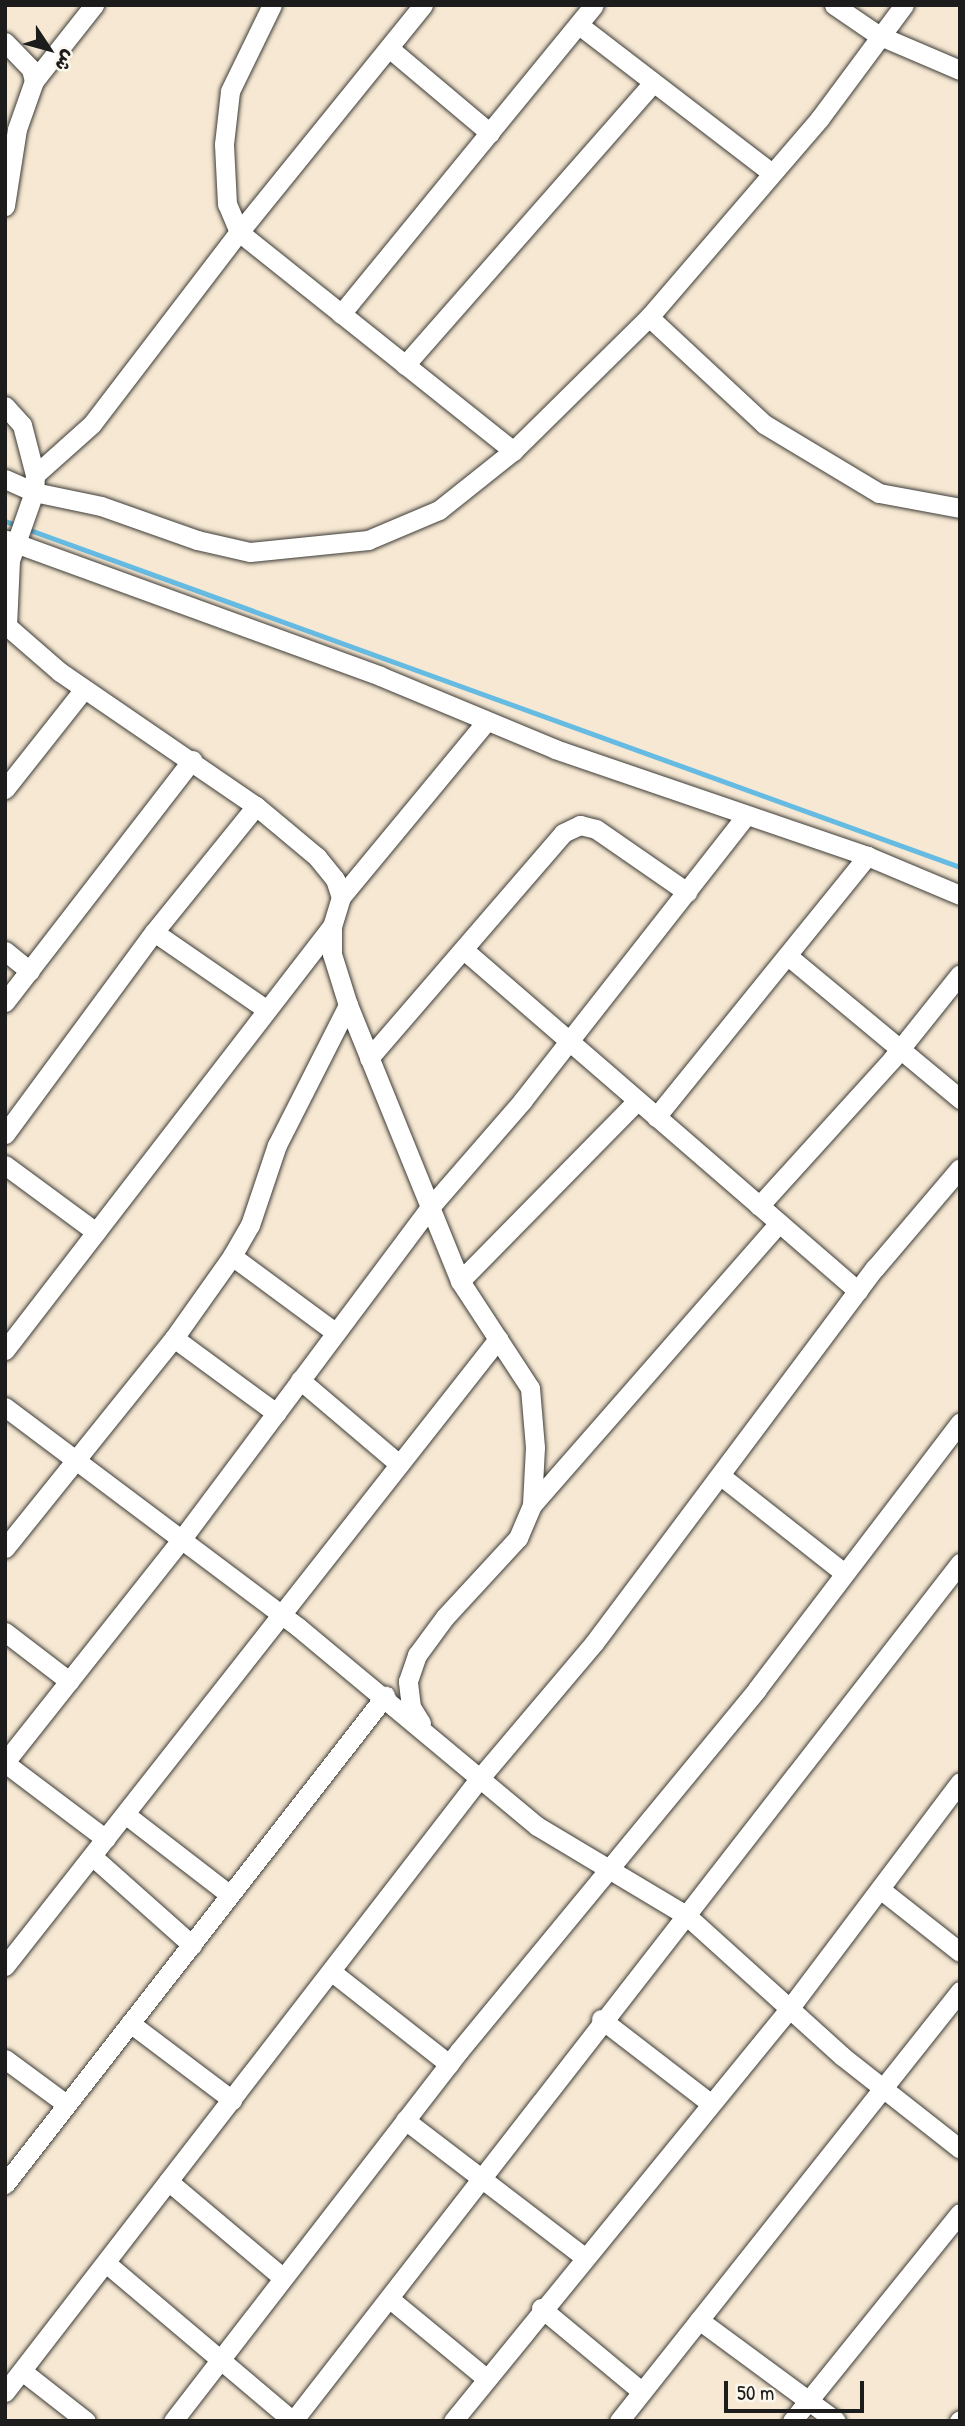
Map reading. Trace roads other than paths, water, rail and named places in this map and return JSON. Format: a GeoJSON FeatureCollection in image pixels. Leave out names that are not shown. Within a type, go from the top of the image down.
{"type":"FeatureCollection","features":[{"type":"Feature","properties":{"kind":"street"},"geometry":{"type":"LineString","coordinates":[[5,206],[17,129],[34,81],[94,5]]}},
{"type":"Feature","properties":{"kind":"street"},"geometry":{"type":"LineString","coordinates":[[272,5],[230,91],[224,144],[227,204],[239,232],[513,451]]}},
{"type":"Feature","properties":{"kind":"street"},"geometry":{"type":"LineString","coordinates":[[341,897],[335,879],[317,857],[256,806],[84,689],[22,643],[7,626],[10,552],[35,484],[92,424],[239,232],[423,5]]}},
{"type":"Feature","properties":{"kind":"street"},"geometry":{"type":"LineString","coordinates":[[341,314],[594,5]]}},
{"type":"Feature","properties":{"kind":"street"},"geometry":{"type":"LineString","coordinates":[[834,5],[878,35],[960,69]]}},
{"type":"Feature","properties":{"kind":"street"},"geometry":{"type":"LineString","coordinates":[[5,478],[35,484],[197,540],[250,552],[368,540],[439,510],[513,451],[649,317],[820,118],[878,35],[904,5]]}},
{"type":"Feature","properties":{"kind":"street"},"geometry":{"type":"LineString","coordinates":[[579,25],[772,173]]}},
{"type":"Feature","properties":{"kind":"street"},"geometry":{"type":"LineString","coordinates":[[5,42],[31,69],[34,81]]}},
{"type":"Feature","properties":{"kind":"street"},"geometry":{"type":"LineString","coordinates":[[389,48],[490,133]]}},
{"type":"Feature","properties":{"kind":"street"},"geometry":{"type":"LineString","coordinates":[[405,365],[653,82]]}},
{"type":"Feature","properties":{"kind":"street"},"geometry":{"type":"LineString","coordinates":[[649,317],[764,424],[879,493],[960,508]]}},
{"type":"Feature","properties":{"kind":"street"},"geometry":{"type":"LineString","coordinates":[[5,406],[22,425],[35,484]]}},
{"type":"Feature","properties":{"kind":"street"},"geometry":{"type":"LineString","coordinates":[[10,552],[380,676],[486,722],[746,816],[867,856],[960,895]]}},
{"type":"Feature","properties":{"kind":"street"},"geometry":{"type":"LineString","coordinates":[[5,789],[84,689]]}},
{"type":"Feature","properties":{"kind":"street"},"geometry":{"type":"LineString","coordinates":[[486,722],[341,897],[332,926],[332,954],[348,1005],[460,1281],[530,1388],[535,1447],[532,1504]]}},
{"type":"Feature","properties":{"kind":"street"},"geometry":{"type":"LineString","coordinates":[[5,1002],[192,760]]}},
{"type":"Feature","properties":{"kind":"street"},"geometry":{"type":"LineString","coordinates":[[5,1134],[154,932],[256,806]]}},
{"type":"Feature","properties":{"kind":"street"},"geometry":{"type":"LineString","coordinates":[[106,1839],[5,1762],[181,1540],[431,1206],[569,1042],[746,816]]}},
{"type":"Feature","properties":{"kind":"street"},"geometry":{"type":"LineString","coordinates":[[369,1058],[563,833],[580,825],[596,829],[687,892]]}},
{"type":"Feature","properties":{"kind":"street"},"geometry":{"type":"LineString","coordinates":[[656,1117],[867,856]]}},
{"type":"Feature","properties":{"kind":"street"},"geometry":{"type":"LineString","coordinates":[[5,1350],[332,926]]}},
{"type":"Feature","properties":{"kind":"street"},"geometry":{"type":"LineString","coordinates":[[154,932],[267,1010]]}},
{"type":"Feature","properties":{"kind":"street"},"geometry":{"type":"LineString","coordinates":[[464,950],[858,1291]]}},
{"type":"Feature","properties":{"kind":"street"},"geometry":{"type":"LineString","coordinates":[[5,951],[30,971]]}},
{"type":"Feature","properties":{"kind":"street"},"geometry":{"type":"LineString","coordinates":[[788,956],[960,1099]]}},
{"type":"Feature","properties":{"kind":"street"},"geometry":{"type":"LineString","coordinates":[[759,1206],[900,1049],[960,974]]}},
{"type":"Feature","properties":{"kind":"street"},"geometry":{"type":"LineString","coordinates":[[5,1548],[173,1338],[232,1256],[250,1225],[277,1145],[348,1005]]}},
{"type":"Feature","properties":{"kind":"street"},"geometry":{"type":"LineString","coordinates":[[460,1281],[637,1101]]}},
{"type":"Feature","properties":{"kind":"street"},"geometry":{"type":"LineString","coordinates":[[5,1165],[96,1232]]}},
{"type":"Feature","properties":{"kind":"street"},"geometry":{"type":"LineString","coordinates":[[5,2392],[479,1779],[594,1643],[858,1291],[960,1168]]}},
{"type":"Feature","properties":{"kind":"street"},"geometry":{"type":"LineString","coordinates":[[423,1727],[411,1707],[408,1681],[417,1655],[445,1617],[518,1538],[532,1504],[779,1223]]}},
{"type":"Feature","properties":{"kind":"street"},"geometry":{"type":"LineString","coordinates":[[232,1256],[336,1333]]}},
{"type":"Feature","properties":{"kind":"street"},"geometry":{"type":"LineString","coordinates":[[173,1338],[276,1412]]}},
{"type":"Feature","properties":{"kind":"street"},"geometry":{"type":"LineString","coordinates":[[5,1966],[498,1339]]}},
{"type":"Feature","properties":{"kind":"street"},"geometry":{"type":"LineString","coordinates":[[300,1380],[398,1463]]}},
{"type":"Feature","properties":{"kind":"street"},"geometry":{"type":"LineString","coordinates":[[5,1407],[385,1696],[537,1826],[606,1870],[686,1915],[882,2089],[960,2149]]}},
{"type":"Feature","properties":{"kind":"street"},"geometry":{"type":"LineString","coordinates":[[173,2421],[449,2064],[757,1689],[960,1423]]}},
{"type":"Feature","properties":{"kind":"street"},"geometry":{"type":"LineString","coordinates":[[721,1476],[844,1572]]}},
{"type":"Feature","properties":{"kind":"street"},"geometry":{"type":"LineString","coordinates":[[107,2263],[293,2421],[483,2180],[601,2019],[686,1915],[960,1563]]}},
{"type":"Feature","properties":{"kind":"street"},"geometry":{"type":"LineString","coordinates":[[5,1632],[69,1681]]}},
{"type":"Feature","properties":{"kind":"street"},"geometry":{"type":"LineString","coordinates":[[5,2184],[65,2103],[192,1945],[385,1696]]}},
{"type":"Feature","properties":{"kind":"street"},"geometry":{"type":"LineString","coordinates":[[453,2421],[583,2256],[789,2009],[960,1782]]}},
{"type":"Feature","properties":{"kind":"street"},"geometry":{"type":"LineString","coordinates":[[125,1814],[229,1894]]}},
{"type":"Feature","properties":{"kind":"street"},"geometry":{"type":"LineString","coordinates":[[92,1856],[192,1945]]}},
{"type":"Feature","properties":{"kind":"street"},"geometry":{"type":"LineString","coordinates":[[880,1889],[960,1952]]}},
{"type":"Feature","properties":{"kind":"street"},"geometry":{"type":"LineString","coordinates":[[332,1972],[449,2064]]}},
{"type":"Feature","properties":{"kind":"street"},"geometry":{"type":"LineString","coordinates":[[619,2421],[960,1991]]}},
{"type":"Feature","properties":{"kind":"street"},"geometry":{"type":"LineString","coordinates":[[601,2019],[710,2103]]}},
{"type":"Feature","properties":{"kind":"street"},"geometry":{"type":"LineString","coordinates":[[130,2023],[232,2099]]}},
{"type":"Feature","properties":{"kind":"street"},"geometry":{"type":"LineString","coordinates":[[5,2059],[65,2103]]}},
{"type":"Feature","properties":{"kind":"street"},"geometry":{"type":"LineString","coordinates":[[405,2120],[583,2256]]}},
{"type":"Feature","properties":{"kind":"street"},"geometry":{"type":"LineString","coordinates":[[168,2181],[283,2278]]}},
{"type":"Feature","properties":{"kind":"street"},"geometry":{"type":"LineString","coordinates":[[792,2421],[960,2213]]}},
{"type":"Feature","properties":{"kind":"street"},"geometry":{"type":"LineString","coordinates":[[390,2298],[486,2378]]}},
{"type":"Feature","properties":{"kind":"street"},"geometry":{"type":"LineString","coordinates":[[541,2308],[642,2392]]}},
{"type":"Feature","properties":{"kind":"street"},"geometry":{"type":"LineString","coordinates":[[699,2320],[836,2421]]}},
{"type":"Feature","properties":{"kind":"street"},"geometry":{"type":"LineString","coordinates":[[22,2371],[86,2421]]}},
{"type":"Feature","properties":{"kind":"waterway"},"geometry":{"type":"LineString","coordinates":[[5,521],[960,867]]}}]}
